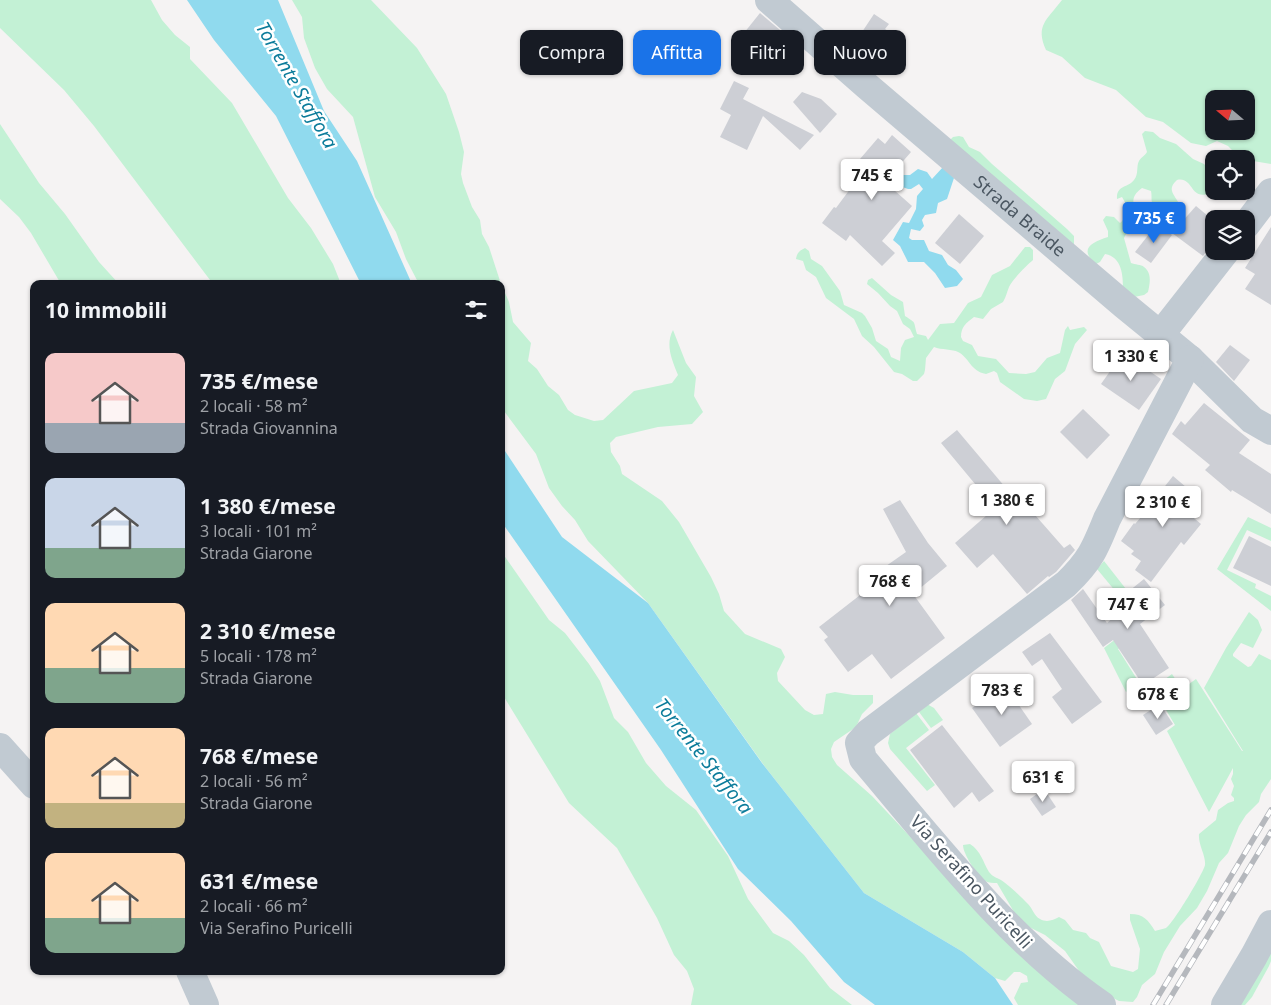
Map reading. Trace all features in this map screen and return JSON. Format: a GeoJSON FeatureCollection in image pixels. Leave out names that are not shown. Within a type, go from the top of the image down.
{"type":"FeatureCollection","features":[{"type":"Feature","properties":{"kind":"street","name":"Strada Braide"},"geometry":{"type":"LineString","coordinates":[[769,0],[1124,306],[1190,359],[1252,420],[1271,431]]}},
{"type":"Feature","properties":{"kind":"street"},"geometry":{"type":"LineString","coordinates":[[1255,213],[1271,192]]}},
{"type":"Feature","properties":{"kind":"street"},"geometry":{"type":"LineString","coordinates":[[1161,334],[1219,260]]}},
{"type":"Feature","properties":{"kind":"street","name":"Via Serafino Puricelli"},"geometry":{"type":"LineString","coordinates":[[1102,1005],[1029,947],[953,866],[863,759],[859,743],[868,733],[1066,584],[1083,568],[1096,546],[1107,519],[1190,359]]}},
{"type":"Feature","properties":{"kind":"street"},"geometry":{"type":"LineString","coordinates":[[0,747],[30,781]]}},
{"type":"Feature","properties":{"kind":"street"},"geometry":{"type":"LineString","coordinates":[[1225,1005],[1271,924]]}},
{"type":"Feature","properties":{"kind":"street"},"geometry":{"type":"LineString","coordinates":[[192,975],[205,1005]]}},
{"type":"Feature","properties":{"kind":"green space"},"geometry":{"type":"Polygon","coordinates":[[[0,0],[151,0],[162,20],[175,35],[190,47],[190,59],[232,103],[288,198],[311,228],[333,264],[339,280],[210,280],[94,126],[64,90],[0,28],[0,0]]]}},
{"type":"Feature","properties":{"kind":"green space"},"geometry":{"type":"Polygon","coordinates":[[[292,0],[371,0],[417,48],[446,94],[464,152],[461,174],[463,183],[472,207],[480,220],[482,234],[489,247],[500,280],[417,280],[406,259],[396,232],[375,197],[353,117],[327,89],[315,68],[304,38],[302,17],[292,0]]]}},
{"type":"Feature","properties":{"kind":"green space"},"geometry":{"type":"Polygon","coordinates":[[[1062,0],[1271,0],[1271,164],[1255,161],[1255,150],[1232,150],[1217,141],[1206,146],[1191,143],[1163,122],[1146,117],[1116,90],[1085,78],[1062,57],[1046,50],[1042,28],[1047,18],[1062,0]]]}},
{"type":"Feature","properties":{"kind":"green space"},"geometry":{"type":"Polygon","coordinates":[[[0,124],[39,183],[65,214],[99,262],[115,280],[59,280],[31,233],[19,217],[0,199],[0,124]]]}},
{"type":"Feature","properties":{"kind":"green space"},"geometry":{"type":"Polygon","coordinates":[[[1145,131],[1153,132],[1160,138],[1176,144],[1193,159],[1204,164],[1205,194],[1196,193],[1187,182],[1177,180],[1172,190],[1179,204],[1164,210],[1154,206],[1151,191],[1142,188],[1137,192],[1133,201],[1140,223],[1138,228],[1126,234],[1124,238],[1131,263],[1141,265],[1147,269],[1150,282],[1148,292],[1134,297],[1123,289],[1122,273],[1115,259],[1105,254],[1100,262],[1096,264],[1088,254],[1088,250],[1092,244],[1108,237],[1108,231],[1103,220],[1106,216],[1114,217],[1120,223],[1127,213],[1126,204],[1122,197],[1117,199],[1117,194],[1120,189],[1132,183],[1139,161],[1147,152],[1142,134],[1145,131]]]}},
{"type":"Feature","properties":{"kind":"green space"},"geometry":{"type":"Polygon","coordinates":[[[953,137],[963,137],[969,147],[980,152],[1067,229],[1074,236],[1074,247],[949,141],[953,137]]]}},
{"type":"Feature","properties":{"kind":"green space"},"geometry":{"type":"Polygon","coordinates":[[[1025,247],[1030,247],[1033,250],[1033,260],[1011,284],[1003,302],[991,309],[983,319],[974,317],[969,321],[963,328],[961,337],[963,341],[972,345],[978,356],[996,359],[1009,373],[1026,374],[1035,372],[1047,358],[1060,353],[1065,330],[1068,326],[1070,330],[1084,327],[1087,330],[1075,344],[1065,371],[1055,379],[1046,399],[1037,401],[1024,399],[1000,382],[997,373],[994,371],[986,374],[976,370],[962,354],[953,350],[934,347],[926,358],[924,374],[917,381],[894,372],[874,347],[862,336],[854,319],[826,298],[816,277],[806,270],[803,261],[796,259],[801,250],[805,248],[809,251],[811,259],[822,266],[840,291],[844,305],[865,316],[872,328],[876,341],[888,349],[891,357],[900,361],[901,348],[905,340],[914,337],[910,329],[903,324],[897,311],[867,284],[868,280],[872,278],[891,295],[903,302],[905,316],[914,323],[917,334],[926,336],[928,340],[940,324],[954,323],[968,303],[981,297],[992,275],[1010,266],[1025,247]]]}},
{"type":"Feature","properties":{"kind":"green space"},"geometry":{"type":"Polygon","coordinates":[[[505,293],[513,322],[531,343],[528,361],[537,369],[548,386],[559,395],[568,410],[575,415],[594,421],[603,420],[634,391],[672,383],[678,375],[669,347],[673,330],[686,363],[696,377],[694,396],[703,412],[692,424],[658,427],[616,437],[610,443],[611,452],[620,466],[622,474],[662,501],[679,522],[711,577],[724,611],[745,634],[781,649],[785,657],[777,673],[778,681],[805,710],[814,715],[823,714],[826,694],[835,692],[853,695],[873,695],[873,703],[862,714],[856,727],[834,742],[831,749],[832,757],[837,765],[872,796],[918,845],[1080,1005],[1018,1005],[1014,998],[1021,983],[1028,982],[1027,976],[1020,972],[1014,972],[1005,981],[995,978],[963,952],[864,893],[766,768],[648,603],[588,541],[575,520],[549,488],[536,454],[505,412],[505,293]]]}},
{"type":"Feature","properties":{"kind":"green space"},"geometry":{"type":"Polygon","coordinates":[[[1248,517],[1271,528],[1271,541],[1247,530],[1227,570],[1256,584],[1255,588],[1271,596],[1271,611],[1217,569],[1248,517]]]}},
{"type":"Feature","properties":{"kind":"green space"},"geometry":{"type":"Polygon","coordinates":[[[505,557],[549,620],[565,633],[589,664],[600,681],[614,718],[628,732],[646,763],[666,786],[696,810],[728,856],[748,899],[773,933],[789,941],[804,955],[830,988],[852,1005],[691,1005],[694,989],[687,971],[674,955],[657,918],[617,848],[569,803],[505,699],[505,557]]]}},
{"type":"Feature","properties":{"kind":"green space"},"geometry":{"type":"Polygon","coordinates":[[[1104,561],[1133,598],[1126,604],[1097,569],[1104,561]]]}},
{"type":"Feature","properties":{"kind":"green space"},"geometry":{"type":"Polygon","coordinates":[[[1249,612],[1258,620],[1262,630],[1253,648],[1241,643],[1233,656],[1248,667],[1251,666],[1259,654],[1271,660],[1271,779],[1261,794],[1259,802],[1246,815],[1239,826],[1228,853],[1219,863],[1207,891],[1197,908],[1180,926],[1164,952],[1155,974],[1142,985],[1133,1002],[1119,1001],[1082,975],[1065,951],[1045,935],[1027,926],[1014,912],[997,883],[985,881],[978,874],[968,859],[963,845],[970,844],[974,847],[990,873],[1014,890],[1028,904],[1038,918],[1048,921],[1059,917],[1065,920],[1073,930],[1086,933],[1090,938],[1099,942],[1111,966],[1133,972],[1138,969],[1140,949],[1130,920],[1130,914],[1145,918],[1155,931],[1166,928],[1170,924],[1188,898],[1205,865],[1199,834],[1216,820],[1218,810],[1234,801],[1231,795],[1234,786],[1231,779],[1233,768],[1209,812],[1167,731],[1175,725],[1153,688],[1172,674],[1182,689],[1196,679],[1243,751],[1204,688],[1249,612]]]}},
{"type":"Feature","properties":{"kind":"green space"},"geometry":{"type":"Polygon","coordinates":[[[1117,638],[1123,646],[1118,649],[1140,684],[1126,692],[1104,648],[1117,638]]]}},
{"type":"Feature","properties":{"kind":"green space"},"geometry":{"type":"Polygon","coordinates":[[[925,703],[934,708],[943,720],[931,728],[919,712],[925,703]]]}},
{"type":"Feature","properties":{"kind":"green space"},"geometry":{"type":"Polygon","coordinates":[[[916,713],[929,730],[906,748],[935,785],[927,791],[890,749],[888,743],[890,734],[916,713]]]}},
{"type":"Feature","properties":{"kind":"green space"},"geometry":{"type":"Polygon","coordinates":[[[1271,941],[1271,961],[1252,997],[1245,1005],[1232,1005],[1271,941]]]}},
{"type":"Feature","properties":{"kind":"water","name":"Torrente Staffora"},"geometry":{"type":"Polygon","coordinates":[[[187,0],[278,0],[324,111],[357,161],[410,280],[359,280],[276,116],[214,40],[187,0]]]}},
{"type":"Feature","properties":{"kind":"water"},"geometry":{"type":"Polygon","coordinates":[[[943,167],[954,178],[947,199],[938,203],[936,213],[925,215],[922,220],[924,226],[920,231],[911,229],[909,238],[912,240],[924,240],[929,251],[942,255],[948,265],[956,270],[963,279],[957,286],[945,288],[935,273],[924,262],[908,262],[900,246],[893,240],[903,222],[909,223],[916,209],[917,196],[923,189],[919,184],[911,189],[897,185],[897,175],[910,175],[918,169],[927,172],[932,179],[943,167]]]}},
{"type":"Feature","properties":{"kind":"water","name":"Torrente Staffora"},"geometry":{"type":"Polygon","coordinates":[[[505,451],[562,537],[648,603],[762,763],[864,893],[963,952],[995,978],[1013,1005],[875,1005],[844,982],[791,921],[738,869],[661,750],[505,527],[505,451]]]}},
{"type":"Feature","properties":{"kind":"building"},"geometry":{"type":"Polygon","coordinates":[[[760,13],[780,30],[746,30],[760,13]]]}},
{"type":"Feature","properties":{"kind":"building"},"geometry":{"type":"Polygon","coordinates":[[[874,14],[889,24],[885,29],[886,30],[863,30],[874,14]]]}},
{"type":"Feature","properties":{"kind":"building"},"geometry":{"type":"Polygon","coordinates":[[[734,81],[749,88],[743,99],[814,135],[800,150],[763,116],[747,150],[720,137],[731,115],[720,109],[734,81]]]}},
{"type":"Feature","properties":{"kind":"building"},"geometry":{"type":"Polygon","coordinates":[[[802,92],[821,99],[837,114],[820,133],[793,102],[802,92]]]}},
{"type":"Feature","properties":{"kind":"building"},"geometry":{"type":"Polygon","coordinates":[[[892,135],[911,152],[885,182],[912,206],[882,241],[895,253],[882,266],[850,235],[846,241],[822,223],[834,207],[836,208],[862,173],[854,166],[878,138],[885,144],[892,135]]]}},
{"type":"Feature","properties":{"kind":"building"},"geometry":{"type":"Polygon","coordinates":[[[1196,206],[1205,214],[1205,253],[1203,256],[1172,233],[1196,206]]]}},
{"type":"Feature","properties":{"kind":"building"},"geometry":{"type":"Polygon","coordinates":[[[959,214],[984,236],[960,264],[935,243],[959,214]]]}},
{"type":"Feature","properties":{"kind":"building"},"geometry":{"type":"Polygon","coordinates":[[[1157,224],[1172,235],[1151,263],[1135,252],[1157,224]]]}},
{"type":"Feature","properties":{"kind":"building"},"geometry":{"type":"Polygon","coordinates":[[[1271,227],[1271,305],[1245,289],[1255,274],[1245,268],[1250,260],[1255,260],[1255,252],[1271,227]]]}},
{"type":"Feature","properties":{"kind":"building"},"geometry":{"type":"Polygon","coordinates":[[[1230,345],[1250,360],[1234,381],[1216,362],[1230,345]]]}},
{"type":"Feature","properties":{"kind":"building"},"geometry":{"type":"Polygon","coordinates":[[[1123,353],[1161,379],[1139,410],[1101,384],[1123,353]]]}},
{"type":"Feature","properties":{"kind":"building"},"geometry":{"type":"Polygon","coordinates":[[[1204,403],[1250,440],[1239,453],[1271,474],[1271,514],[1232,490],[1231,492],[1205,470],[1210,465],[1172,434],[1181,421],[1185,425],[1204,403]]]}},
{"type":"Feature","properties":{"kind":"building"},"geometry":{"type":"Polygon","coordinates":[[[1083,409],[1110,435],[1087,459],[1060,432],[1083,409]]]}},
{"type":"Feature","properties":{"kind":"building"},"geometry":{"type":"Polygon","coordinates":[[[957,430],[1011,494],[1014,491],[1064,548],[1070,544],[1075,550],[1056,572],[1048,576],[1027,594],[993,554],[977,568],[955,543],[995,508],[941,443],[957,430]]]}},
{"type":"Feature","properties":{"kind":"building"},"geometry":{"type":"Polygon","coordinates":[[[1173,476],[1200,499],[1189,514],[1201,524],[1184,545],[1181,542],[1151,582],[1135,570],[1141,561],[1131,554],[1134,551],[1121,541],[1134,523],[1155,501],[1173,476]]]}},
{"type":"Feature","properties":{"kind":"building"},"geometry":{"type":"Polygon","coordinates":[[[900,500],[928,543],[947,566],[913,594],[945,638],[891,679],[872,654],[848,672],[824,640],[828,637],[819,627],[864,592],[859,585],[906,552],[883,509],[900,500]]]}},
{"type":"Feature","properties":{"kind":"building"},"geometry":{"type":"Polygon","coordinates":[[[1249,536],[1271,547],[1271,586],[1233,568],[1249,536]]]}},
{"type":"Feature","properties":{"kind":"building"},"geometry":{"type":"Polygon","coordinates":[[[1144,579],[1165,605],[1140,624],[1169,668],[1143,685],[1113,640],[1103,647],[1071,600],[1083,589],[1107,623],[1135,598],[1129,591],[1144,579]]]}},
{"type":"Feature","properties":{"kind":"building"},"geometry":{"type":"Polygon","coordinates":[[[1050,633],[1102,702],[1072,724],[1052,697],[1062,689],[1042,659],[1032,666],[1022,652],[1050,633]]]}},
{"type":"Feature","properties":{"kind":"building"},"geometry":{"type":"Polygon","coordinates":[[[1005,685],[1032,724],[1000,747],[972,708],[1005,685]]]}},
{"type":"Feature","properties":{"kind":"building"},"geometry":{"type":"Polygon","coordinates":[[[1160,704],[1173,724],[1156,735],[1143,715],[1160,704]]]}},
{"type":"Feature","properties":{"kind":"building"},"geometry":{"type":"Polygon","coordinates":[[[942,725],[994,791],[979,802],[972,792],[954,808],[910,750],[942,725]]]}},
{"type":"Feature","properties":{"kind":"building"},"geometry":{"type":"Polygon","coordinates":[[[1044,789],[1056,807],[1042,816],[1030,799],[1044,789]]]}},
{"type":"Feature","properties":{"kind":"railway"},"geometry":{"type":"LineString","coordinates":[[1153,1005],[1271,810]]}},
{"type":"Feature","properties":{"kind":"railway"},"geometry":{"type":"LineString","coordinates":[[1166,1005],[1271,832]]}}]}
